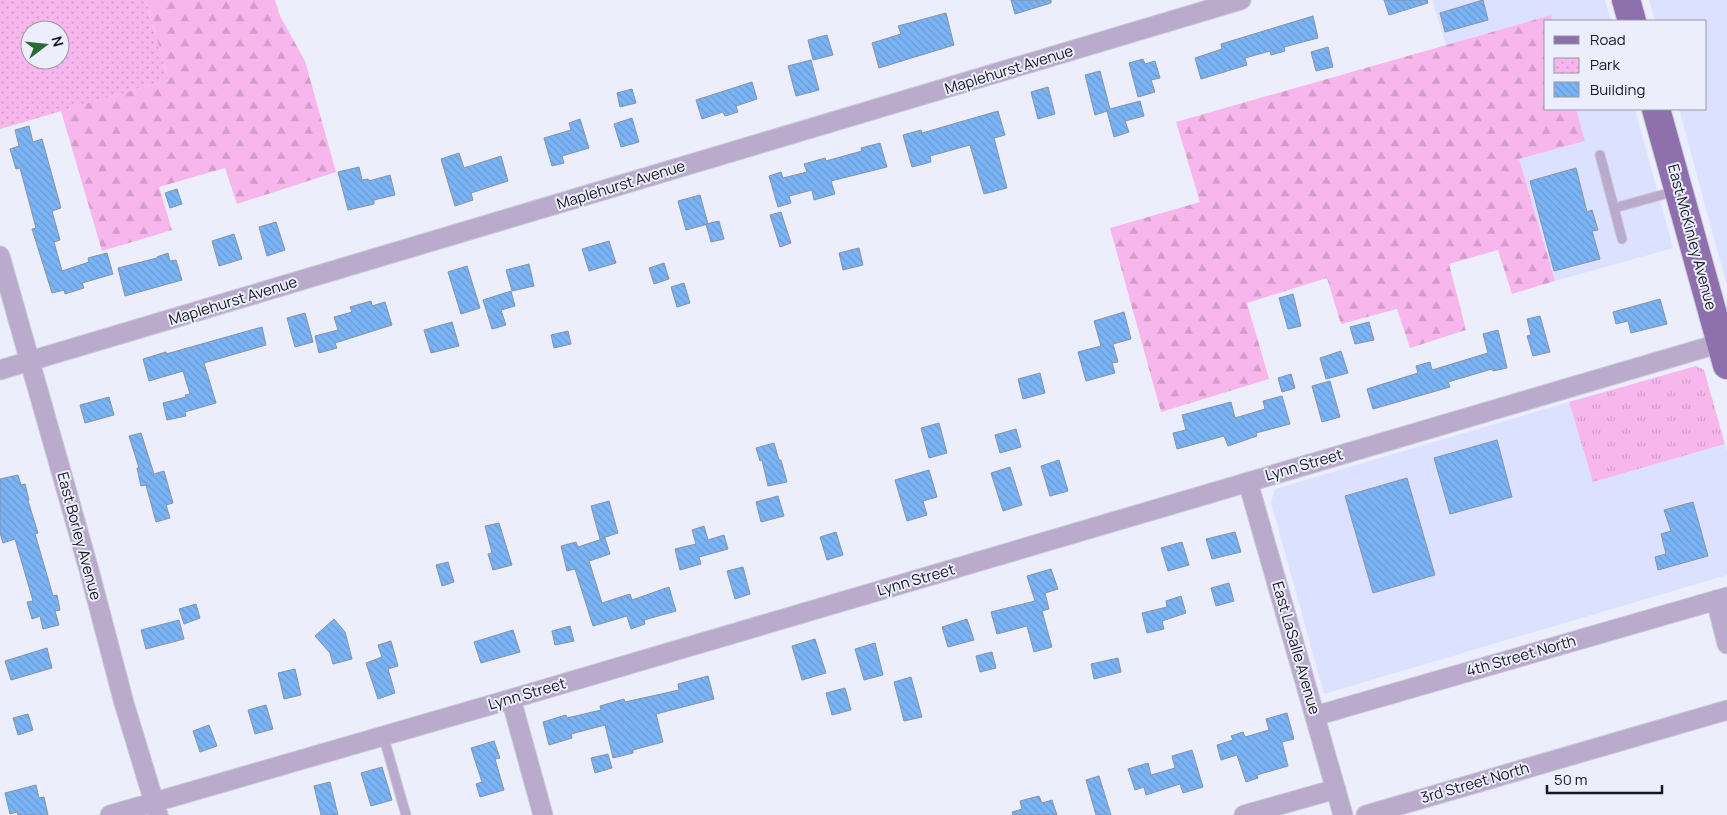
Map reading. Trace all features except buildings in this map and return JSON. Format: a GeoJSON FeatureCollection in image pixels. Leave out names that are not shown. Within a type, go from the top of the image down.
{"type":"FeatureCollection","features":[{"type":"Feature","properties":{"kind":"main road"},"geometry":{"type":"LineString","coordinates":[[1626,0],[1632,20]]}},
{"type":"Feature","properties":{"kind":"main road","name":"East McKinley Avenue"},"geometry":{"type":"LineString","coordinates":[[1656,110],[1725,350]]}},
{"type":"Feature","properties":{"kind":"street","name":"Maplehurst Avenue"},"geometry":{"type":"LineString","coordinates":[[0,370],[1241,0]]}},
{"type":"Feature","properties":{"kind":"street","name":"East Borley Avenue"},"geometry":{"type":"LineString","coordinates":[[0,256],[89,570],[124,703],[156,808]]}},
{"type":"Feature","properties":{"kind":"street","name":"Lynn Street"},"geometry":{"type":"LineString","coordinates":[[110,815],[156,808],[383,736],[1248,482],[1725,350]]}},
{"type":"Feature","properties":{"kind":"street","name":"East LaSalle Avenue"},"geometry":{"type":"LineString","coordinates":[[1248,482],[1343,815]]}},
{"type":"Feature","properties":{"kind":"street"},"geometry":{"type":"LineString","coordinates":[[1722,598],[1727,644]]}},
{"type":"Feature","properties":{"kind":"street","name":"4th Street North"},"geometry":{"type":"LineString","coordinates":[[1315,716],[1722,598]]}},
{"type":"Feature","properties":{"kind":"street"},"geometry":{"type":"LineString","coordinates":[[510,699],[543,815]]}},
{"type":"Feature","properties":{"kind":"street","name":"3rd Street North"},"geometry":{"type":"LineString","coordinates":[[1366,815],[1727,710]]}},
{"type":"Feature","properties":{"kind":"street"},"geometry":{"type":"LineString","coordinates":[[1244,815],[1336,789]]}},
{"type":"Feature","properties":{"kind":"lane"},"geometry":{"type":"LineString","coordinates":[[1600,155],[1622,239]]}},
{"type":"Feature","properties":{"kind":"lane"},"geometry":{"type":"LineString","coordinates":[[1614,208],[1679,190]]}},
{"type":"Feature","properties":{"kind":"lane"},"geometry":{"type":"LineString","coordinates":[[383,736],[406,815]]}},
{"type":"Feature","properties":{"kind":"shaded area"},"geometry":{"type":"Polygon","coordinates":[[[1432,0],[1605,0],[1611,20],[1552,20],[1550,15],[1446,45],[1432,0]]]}},
{"type":"Feature","properties":{"kind":"shaded area"},"geometry":{"type":"Polygon","coordinates":[[[1649,0],[1727,0],[1727,286],[1679,110],[1707,110],[1707,20],[1655,20],[1649,0]]]}},
{"type":"Feature","properties":{"kind":"shaded area"},"geometry":{"type":"Polygon","coordinates":[[[1576,110],[1635,110],[1673,248],[1555,281],[1519,159],[1585,141],[1576,110]]]}},
{"type":"Feature","properties":{"kind":"shaded area"},"geometry":{"type":"Polygon","coordinates":[[[1569,402],[1593,482],[1725,444],[1727,453],[1727,575],[1324,694],[1271,502],[1275,489],[1569,402]]]}},
{"type":"Feature","properties":{"kind":"green space"},"geometry":{"type":"Polygon","coordinates":[[[0,0],[146,0],[168,80],[0,129],[0,0]]]}},
{"type":"Feature","properties":{"kind":"green space"},"geometry":{"type":"Polygon","coordinates":[[[146,0],[275,0],[280,16],[305,61],[336,172],[237,204],[225,168],[159,187],[172,230],[102,251],[61,111],[168,80],[146,0]]]}},
{"type":"Feature","properties":{"kind":"green space"},"geometry":{"type":"Polygon","coordinates":[[[1551,15],[1552,20],[1544,20],[1544,110],[1576,110],[1585,141],[1519,159],[1555,281],[1512,294],[1498,250],[1449,264],[1466,330],[1410,348],[1397,309],[1341,324],[1327,278],[1247,303],[1269,379],[1161,412],[1110,228],[1200,202],[1176,122],[1551,15]]]}},
{"type":"Feature","properties":{"kind":"green space"},"geometry":{"type":"Polygon","coordinates":[[[1696,366],[1704,370],[1725,444],[1593,482],[1569,402],[1696,366]]]}}]}
